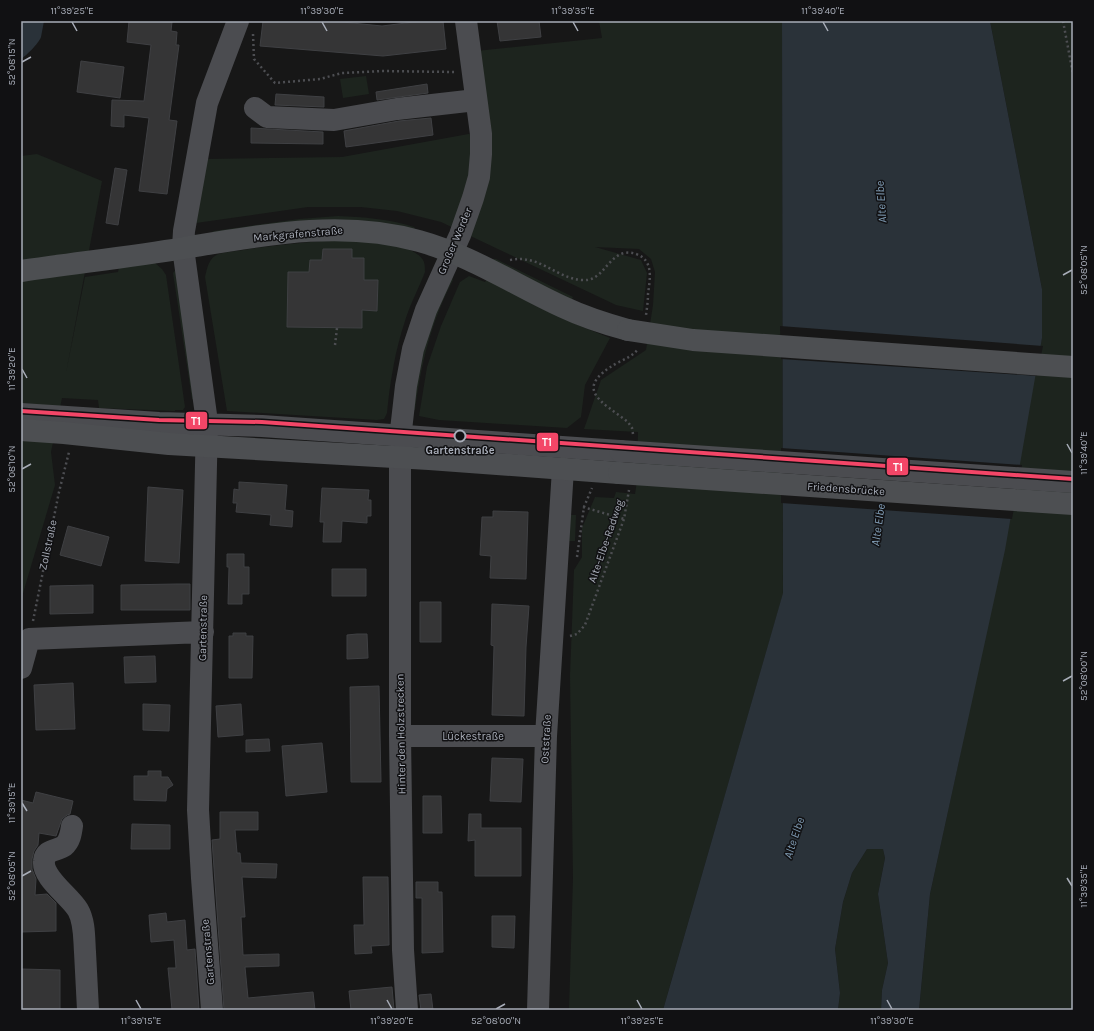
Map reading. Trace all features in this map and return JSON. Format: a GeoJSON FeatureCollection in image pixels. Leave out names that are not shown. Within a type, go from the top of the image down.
{"type":"FeatureCollection","features":[{"type":"Feature","properties":{"kind":"main road","name":"Markgrafenstraße"},"geometry":{"type":"LineString","coordinates":[[21,271],[272,235],[333,229],[376,232],[408,238],[451,252],[481,265],[562,307],[608,324],[637,332]]}},
{"type":"Feature","properties":{"kind":"main road"},"geometry":{"type":"LineString","coordinates":[[637,332],[693,340],[1073,367]]}},
{"type":"Feature","properties":{"kind":"main road"},"geometry":{"type":"LineString","coordinates":[[21,430],[206,447],[399,457]]}},
{"type":"Feature","properties":{"kind":"main road","name":"Friedensbrücke"},"geometry":{"type":"LineString","coordinates":[[399,457],[563,469],[624,481],[1073,504]]}},
{"type":"Feature","properties":{"kind":"street","name":"Großer Werder"},"geometry":{"type":"LineString","coordinates":[[399,457],[405,392],[413,349],[426,310],[460,235],[479,177],[482,145],[466,21]]}},
{"type":"Feature","properties":{"kind":"street"},"geometry":{"type":"LineString","coordinates":[[183,248],[184,231],[207,103],[246,26]]}},
{"type":"Feature","properties":{"kind":"street"},"geometry":{"type":"LineString","coordinates":[[255,108],[267,117],[334,120],[396,109],[476,100]]}},
{"type":"Feature","properties":{"kind":"street","name":"Gartenstraße"},"geometry":{"type":"LineString","coordinates":[[183,248],[207,425],[199,816],[201,871],[212,1010]]}},
{"type":"Feature","properties":{"kind":"street"},"geometry":{"type":"LineString","coordinates":[[21,414],[66,434],[207,425],[262,426],[400,435],[627,443],[1073,482]]}},
{"type":"Feature","properties":{"kind":"street","name":"Hinter den Holzstrecken"},"geometry":{"type":"LineString","coordinates":[[399,457],[400,736],[403,950],[407,1010]]}},
{"type":"Feature","properties":{"kind":"street","name":"Oststraße"},"geometry":{"type":"LineString","coordinates":[[538,1010],[546,736],[563,469]]}},
{"type":"Feature","properties":{"kind":"street"},"geometry":{"type":"LineString","coordinates":[[21,668],[29,639],[203,632]]}},
{"type":"Feature","properties":{"kind":"street","name":"Lückestraße"},"geometry":{"type":"LineString","coordinates":[[400,736],[546,736]]}},
{"type":"Feature","properties":{"kind":"street"},"geometry":{"type":"LineString","coordinates":[[72,826],[64,846],[47,854],[44,859],[44,864],[45,871],[50,878],[78,909],[82,921],[88,1010]]}},
{"type":"Feature","properties":{"kind":"path"},"geometry":{"type":"LineString","coordinates":[[1063,21],[1073,74]]}},
{"type":"Feature","properties":{"kind":"path"},"geometry":{"type":"LineString","coordinates":[[246,26],[254,59],[275,84],[320,79],[342,73],[382,71],[454,72]]}},
{"type":"Feature","properties":{"kind":"path"},"geometry":{"type":"LineString","coordinates":[[508,260],[524,258],[566,276],[585,280],[592,280],[598,276],[614,259],[620,255],[630,252],[638,254],[647,262],[650,274],[632,355],[600,374],[595,380],[593,389],[596,396],[628,422],[632,428],[627,443]]}},
{"type":"Feature","properties":{"kind":"path"},"geometry":{"type":"LineString","coordinates":[[335,344],[337,328]]}},
{"type":"Feature","properties":{"kind":"path","name":"Zollstraße"},"geometry":{"type":"LineString","coordinates":[[29,639],[59,492],[66,434]]}},
{"type":"Feature","properties":{"kind":"path","name":"Alte-Elbe-Radweg"},"geometry":{"type":"LineString","coordinates":[[552,641],[577,634],[585,624],[624,520],[629,497],[624,481]]}},
{"type":"Feature","properties":{"kind":"path"},"geometry":{"type":"LineString","coordinates":[[589,508],[624,520]]}},
{"type":"Feature","properties":{"kind":"shaded area"},"geometry":{"type":"Polygon","coordinates":[[[599,21],[782,21],[783,594],[663,1010],[569,1010],[573,878],[570,676],[574,570],[582,557],[582,528],[595,497],[614,498],[616,492],[635,494],[637,481],[638,432],[584,429],[601,380],[646,350],[653,305],[655,272],[651,259],[639,249],[595,247],[641,260],[647,273],[643,311],[616,305],[441,222],[397,211],[361,207],[308,207],[196,223],[206,159],[342,157],[485,131],[476,51],[602,38],[599,21]]]}},
{"type":"Feature","properties":{"kind":"shaded area"},"geometry":{"type":"Polygon","coordinates":[[[990,21],[1073,21],[1073,1010],[919,1010],[930,894],[959,760],[1042,338],[1042,289],[990,21]]]}},
{"type":"Feature","properties":{"kind":"shaded area"},"geometry":{"type":"Polygon","coordinates":[[[366,76],[369,94],[343,98],[340,79],[366,76]]]}},
{"type":"Feature","properties":{"kind":"shaded area"},"geometry":{"type":"Polygon","coordinates":[[[37,154],[102,181],[66,373],[85,277],[118,272],[119,267],[155,263],[166,275],[185,407],[183,410],[175,411],[99,408],[98,400],[62,398],[51,452],[55,485],[21,600],[21,156],[37,154]]]}},
{"type":"Feature","properties":{"kind":"shaded area"},"geometry":{"type":"Polygon","coordinates":[[[338,216],[396,222],[414,227],[417,232],[212,232],[299,219],[338,216]]]}},
{"type":"Feature","properties":{"kind":"shaded area"},"geometry":{"type":"Polygon","coordinates":[[[352,239],[400,246],[418,254],[425,264],[425,272],[407,315],[398,344],[391,378],[387,413],[384,419],[377,420],[227,411],[205,277],[211,260],[216,255],[223,253],[287,244],[352,239]]]}},
{"type":"Feature","properties":{"kind":"shaded area"},"geometry":{"type":"Polygon","coordinates":[[[492,259],[496,259],[573,297],[571,302],[490,261],[492,259]]]}},
{"type":"Feature","properties":{"kind":"shaded area"},"geometry":{"type":"Polygon","coordinates":[[[176,269],[196,399],[192,399],[173,273],[176,269]]]}},
{"type":"Feature","properties":{"kind":"shaded area"},"geometry":{"type":"Polygon","coordinates":[[[469,276],[485,282],[487,279],[573,323],[610,338],[585,385],[581,417],[567,428],[439,420],[419,416],[427,367],[441,326],[460,282],[469,276]]]}},
{"type":"Feature","properties":{"kind":"shaded area"},"geometry":{"type":"Polygon","coordinates":[[[452,278],[453,280],[445,296],[428,344],[420,376],[415,410],[410,410],[429,324],[452,278]]]}},
{"type":"Feature","properties":{"kind":"shaded area"},"geometry":{"type":"Polygon","coordinates":[[[567,515],[576,515],[575,541],[567,541],[567,515]]]}},
{"type":"Feature","properties":{"kind":"shaded area"},"geometry":{"type":"Polygon","coordinates":[[[867,849],[883,849],[885,858],[878,894],[888,963],[882,990],[881,1010],[838,1010],[840,993],[835,949],[843,902],[852,873],[867,849]]]}},
{"type":"Feature","properties":{"kind":"water"},"geometry":{"type":"Polygon","coordinates":[[[21,21],[44,21],[40,40],[21,59],[21,21]]]}},
{"type":"Feature","properties":{"kind":"water","name":"Alte Elbe"},"geometry":{"type":"Polygon","coordinates":[[[782,21],[990,21],[1042,289],[1042,338],[1005,550],[930,894],[919,1010],[881,1010],[882,990],[888,963],[878,894],[885,858],[883,849],[867,849],[852,873],[843,902],[835,949],[840,993],[838,1010],[663,1010],[783,593],[782,21]]]}},
{"type":"Feature","properties":{"kind":"pier"},"geometry":{"type":"Polygon","coordinates":[[[780,326],[1043,346],[1037,376],[781,359],[780,326]]]}},
{"type":"Feature","properties":{"kind":"pier"},"geometry":{"type":"Polygon","coordinates":[[[781,448],[1022,465],[1012,519],[781,503],[781,448]]]}},
{"type":"Feature","properties":{"kind":"building"},"geometry":{"type":"Polygon","coordinates":[[[129,21],[172,22],[171,31],[177,32],[176,45],[179,45],[169,120],[177,121],[167,194],[139,191],[149,118],[124,115],[124,127],[111,126],[112,100],[144,101],[151,45],[127,42],[129,21]]]}},
{"type":"Feature","properties":{"kind":"building"},"geometry":{"type":"Polygon","coordinates":[[[263,21],[332,21],[382,26],[422,21],[443,21],[446,49],[383,56],[260,46],[263,21]]]}},
{"type":"Feature","properties":{"kind":"building"},"geometry":{"type":"Polygon","coordinates":[[[497,21],[539,21],[541,37],[500,41],[497,21]]]}},
{"type":"Feature","properties":{"kind":"building"},"geometry":{"type":"Polygon","coordinates":[[[81,61],[124,67],[120,98],[77,92],[81,61]]]}},
{"type":"Feature","properties":{"kind":"building"},"geometry":{"type":"Polygon","coordinates":[[[427,84],[428,93],[377,100],[376,92],[427,84]]]}},
{"type":"Feature","properties":{"kind":"building"},"geometry":{"type":"Polygon","coordinates":[[[276,94],[324,97],[324,107],[275,105],[276,94]]]}},
{"type":"Feature","properties":{"kind":"building"},"geometry":{"type":"Polygon","coordinates":[[[431,118],[433,135],[346,147],[344,131],[399,121],[431,118]]]}},
{"type":"Feature","properties":{"kind":"building"},"geometry":{"type":"Polygon","coordinates":[[[251,128],[323,132],[323,144],[251,143],[251,128]]]}},
{"type":"Feature","properties":{"kind":"building"},"geometry":{"type":"Polygon","coordinates":[[[115,168],[127,170],[118,225],[106,223],[115,168]]]}},
{"type":"Feature","properties":{"kind":"building"},"geometry":{"type":"Polygon","coordinates":[[[323,249],[352,249],[352,258],[364,258],[364,280],[378,280],[377,311],[362,310],[362,328],[287,327],[288,272],[309,272],[310,260],[322,260],[323,249]]]}},
{"type":"Feature","properties":{"kind":"building"},"geometry":{"type":"Polygon","coordinates":[[[239,482],[287,485],[285,510],[293,511],[292,527],[270,525],[271,515],[236,512],[237,503],[233,503],[234,489],[239,490],[239,482]]]}},
{"type":"Feature","properties":{"kind":"building"},"geometry":{"type":"Polygon","coordinates":[[[148,487],[183,490],[179,563],[145,561],[148,487]]]}},
{"type":"Feature","properties":{"kind":"building"},"geometry":{"type":"Polygon","coordinates":[[[322,488],[369,490],[368,500],[371,500],[371,516],[367,516],[367,523],[342,521],[341,542],[323,542],[324,522],[320,522],[322,488]]]}},
{"type":"Feature","properties":{"kind":"building"},"geometry":{"type":"Polygon","coordinates":[[[493,511],[528,512],[526,579],[490,578],[491,556],[480,555],[482,517],[493,517],[493,511]]]}},
{"type":"Feature","properties":{"kind":"building"},"geometry":{"type":"Polygon","coordinates":[[[68,526],[109,537],[101,566],[60,555],[68,526]]]}},
{"type":"Feature","properties":{"kind":"building"},"geometry":{"type":"Polygon","coordinates":[[[227,554],[244,554],[244,567],[249,567],[249,594],[242,594],[242,604],[228,604],[229,567],[227,567],[227,554]]]}},
{"type":"Feature","properties":{"kind":"building"},"geometry":{"type":"Polygon","coordinates":[[[332,569],[366,569],[366,596],[332,596],[332,569]]]}},
{"type":"Feature","properties":{"kind":"building"},"geometry":{"type":"Polygon","coordinates":[[[190,584],[190,610],[121,610],[121,585],[190,584]]]}},
{"type":"Feature","properties":{"kind":"building"},"geometry":{"type":"Polygon","coordinates":[[[93,585],[93,613],[50,614],[50,586],[93,585]]]}},
{"type":"Feature","properties":{"kind":"building"},"geometry":{"type":"Polygon","coordinates":[[[420,602],[441,602],[441,642],[420,642],[420,602]]]}},
{"type":"Feature","properties":{"kind":"building"},"geometry":{"type":"Polygon","coordinates":[[[492,604],[529,606],[524,716],[492,715],[494,646],[491,645],[492,604]]]}},
{"type":"Feature","properties":{"kind":"building"},"geometry":{"type":"Polygon","coordinates":[[[233,633],[246,633],[246,636],[253,636],[252,678],[229,678],[229,636],[233,636],[233,633]]]}},
{"type":"Feature","properties":{"kind":"building"},"geometry":{"type":"Polygon","coordinates":[[[367,634],[368,658],[347,659],[347,635],[367,634]]]}},
{"type":"Feature","properties":{"kind":"building"},"geometry":{"type":"Polygon","coordinates":[[[155,656],[156,682],[125,683],[124,657],[155,656]]]}},
{"type":"Feature","properties":{"kind":"building"},"geometry":{"type":"Polygon","coordinates":[[[73,683],[75,729],[36,730],[34,685],[73,683]]]}},
{"type":"Feature","properties":{"kind":"building"},"geometry":{"type":"Polygon","coordinates":[[[379,686],[381,782],[351,782],[350,687],[379,686]]]}},
{"type":"Feature","properties":{"kind":"building"},"geometry":{"type":"Polygon","coordinates":[[[143,704],[170,705],[169,731],[143,730],[143,704]]]}},
{"type":"Feature","properties":{"kind":"building"},"geometry":{"type":"Polygon","coordinates":[[[241,704],[243,735],[218,737],[216,706],[241,704]]]}},
{"type":"Feature","properties":{"kind":"building"},"geometry":{"type":"Polygon","coordinates":[[[269,739],[270,751],[246,752],[246,740],[269,739]]]}},
{"type":"Feature","properties":{"kind":"building"},"geometry":{"type":"Polygon","coordinates":[[[322,743],[327,792],[286,796],[282,746],[322,743]]]}},
{"type":"Feature","properties":{"kind":"building"},"geometry":{"type":"Polygon","coordinates":[[[492,758],[523,759],[521,802],[490,801],[492,758]]]}},
{"type":"Feature","properties":{"kind":"building"},"geometry":{"type":"Polygon","coordinates":[[[148,771],[161,771],[161,777],[168,777],[173,785],[167,789],[166,801],[134,800],[134,776],[148,776],[148,771]]]}},
{"type":"Feature","properties":{"kind":"building"},"geometry":{"type":"Polygon","coordinates":[[[36,792],[73,801],[70,814],[62,819],[56,836],[39,833],[38,845],[34,851],[32,859],[32,869],[36,879],[35,895],[47,894],[56,903],[56,931],[21,932],[21,800],[33,803],[36,792]]]}},
{"type":"Feature","properties":{"kind":"building"},"geometry":{"type":"Polygon","coordinates":[[[423,796],[441,796],[442,833],[423,833],[423,796]]]}},
{"type":"Feature","properties":{"kind":"building"},"geometry":{"type":"Polygon","coordinates":[[[220,812],[258,812],[258,830],[235,830],[237,853],[240,853],[241,863],[277,864],[276,878],[242,877],[245,917],[241,917],[243,955],[279,954],[279,966],[245,967],[248,998],[313,992],[315,1010],[224,1010],[212,840],[220,839],[220,812]]]}},
{"type":"Feature","properties":{"kind":"building"},"geometry":{"type":"Polygon","coordinates":[[[469,814],[481,814],[481,828],[521,828],[521,876],[475,876],[475,840],[468,841],[469,814]]]}},
{"type":"Feature","properties":{"kind":"building"},"geometry":{"type":"Polygon","coordinates":[[[132,824],[170,825],[170,849],[131,849],[132,824]]]}},
{"type":"Feature","properties":{"kind":"building"},"geometry":{"type":"Polygon","coordinates":[[[363,877],[388,877],[389,945],[371,946],[372,953],[355,954],[354,925],[364,925],[363,877]]]}},
{"type":"Feature","properties":{"kind":"building"},"geometry":{"type":"Polygon","coordinates":[[[416,882],[438,882],[438,892],[442,892],[443,952],[422,953],[422,898],[416,898],[416,882]]]}},
{"type":"Feature","properties":{"kind":"building"},"geometry":{"type":"Polygon","coordinates":[[[166,913],[167,922],[185,920],[187,950],[195,949],[199,1010],[172,1010],[168,968],[176,968],[174,940],[151,942],[149,915],[166,913]]]}},
{"type":"Feature","properties":{"kind":"building"},"geometry":{"type":"Polygon","coordinates":[[[492,916],[515,916],[514,948],[492,947],[492,916]]]}},
{"type":"Feature","properties":{"kind":"building"},"geometry":{"type":"Polygon","coordinates":[[[21,969],[60,970],[60,1010],[21,1010],[21,969]]]}},
{"type":"Feature","properties":{"kind":"building"},"geometry":{"type":"Polygon","coordinates":[[[392,987],[394,1010],[351,1010],[349,991],[392,987]]]}},
{"type":"Feature","properties":{"kind":"building"},"geometry":{"type":"Polygon","coordinates":[[[431,994],[433,1010],[421,1010],[419,995],[431,994]]]}},
{"type":"Feature","properties":{"kind":"transit line","name":"T1"},"geometry":{"type":"LineString","coordinates":[[21,411],[159,420],[262,422],[1073,479]]}},
{"type":"Feature","properties":{"kind":"place","name":"Gartenstraße"},"geometry":{"type":"Point","coordinates":[460,436]}}]}
